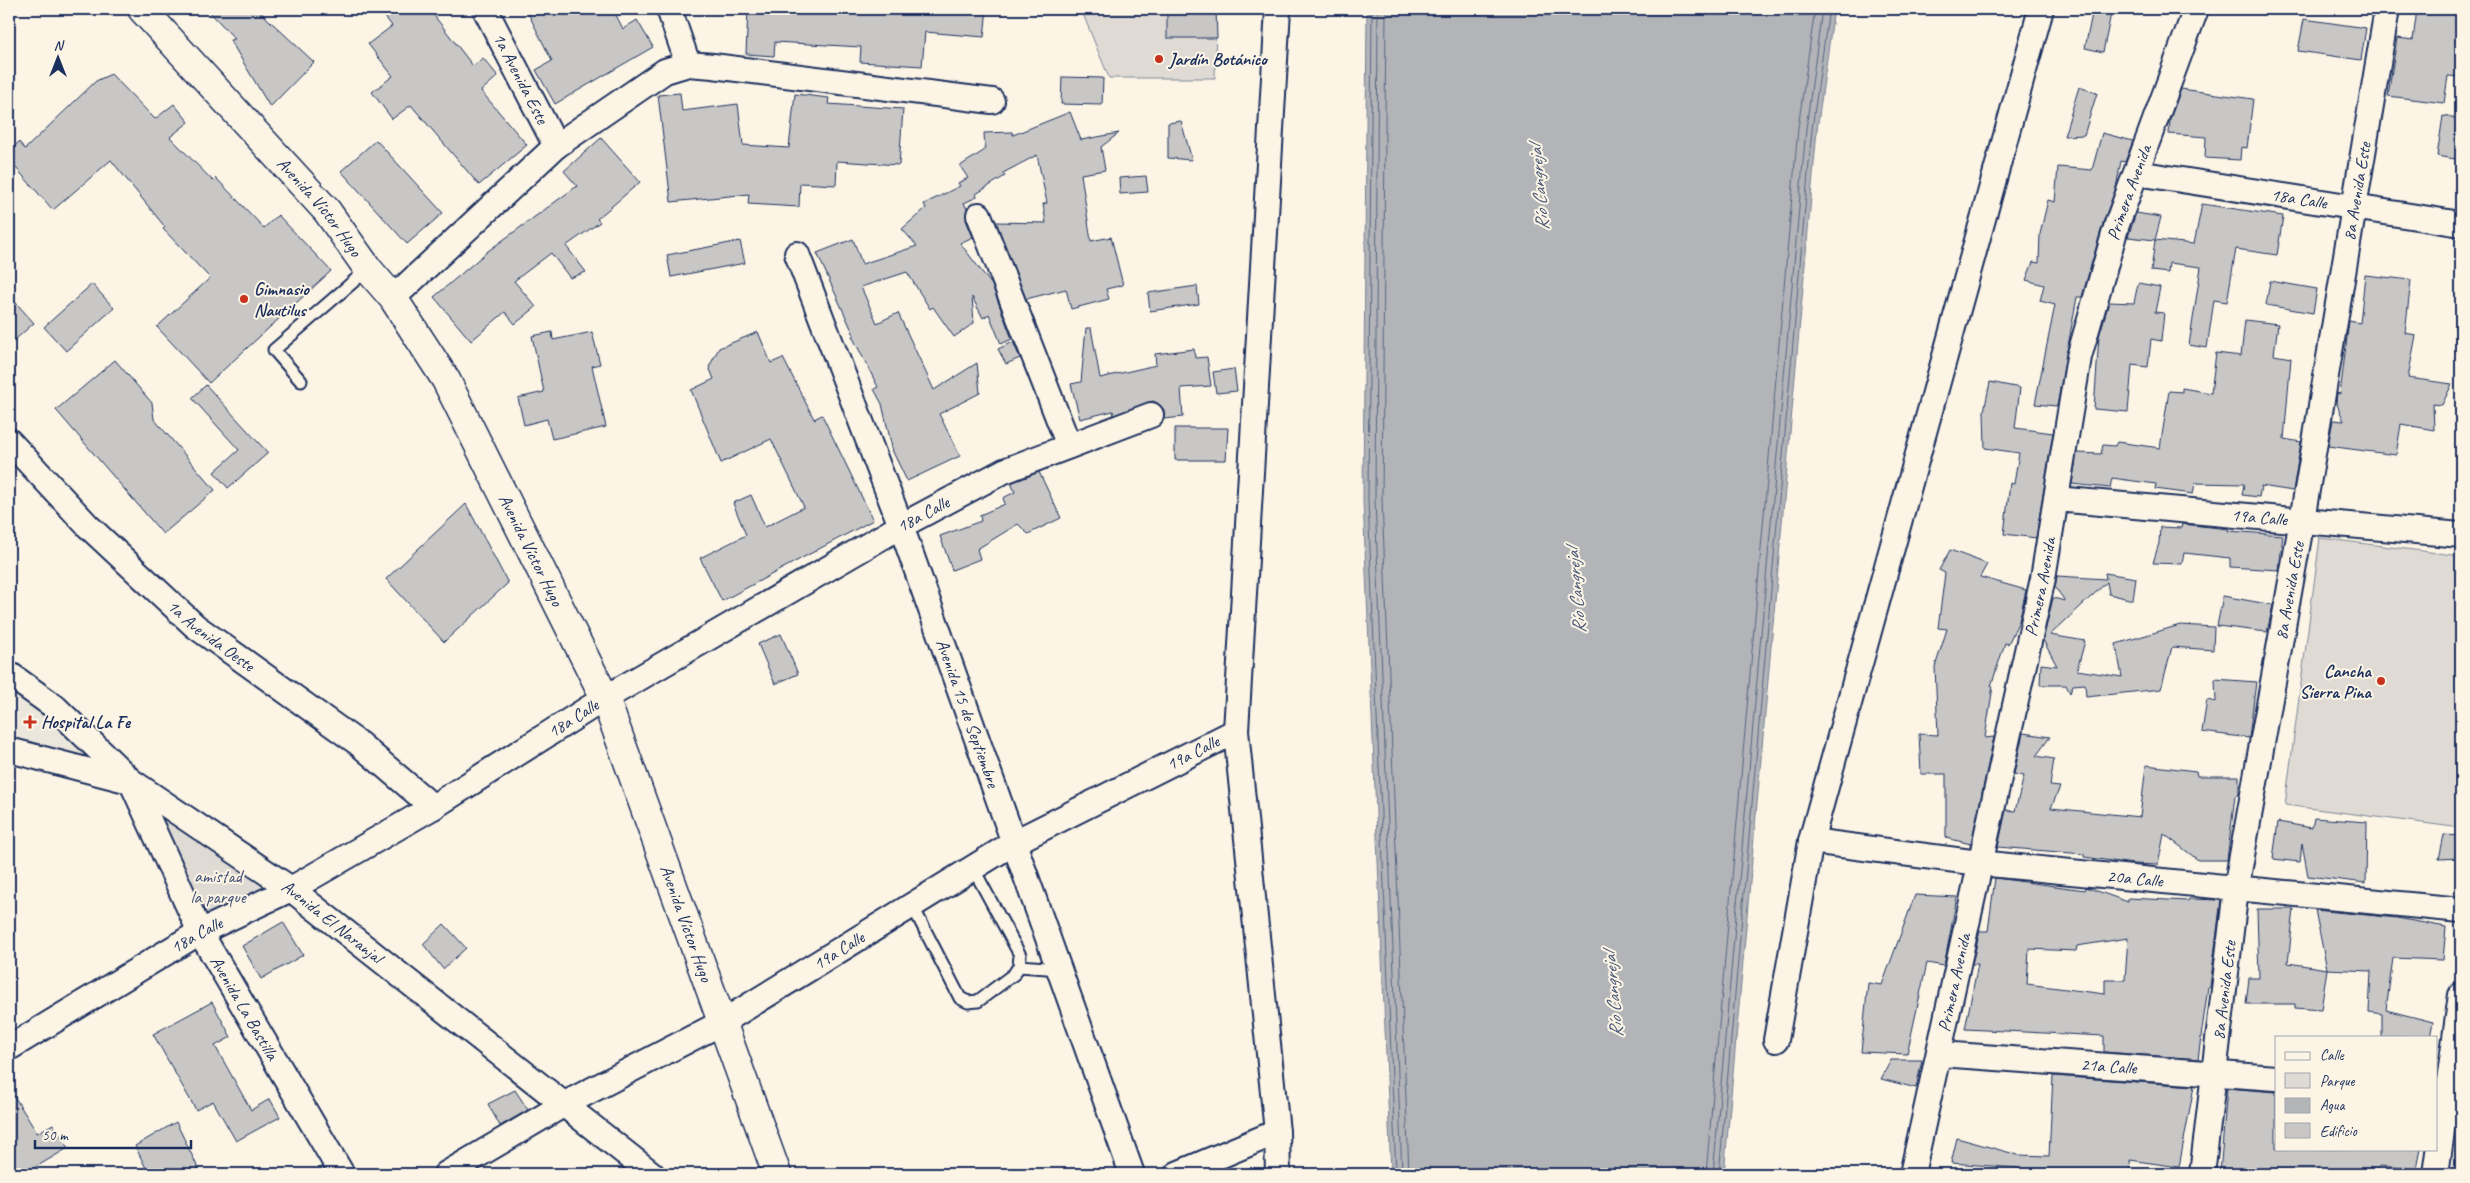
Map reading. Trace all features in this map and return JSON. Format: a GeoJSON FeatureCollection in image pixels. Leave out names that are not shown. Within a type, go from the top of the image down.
{"type":"FeatureCollection","features":[{"type":"Feature","properties":{"kind":"street","name":"Avenida Víctor Hugo"},"geometry":{"type":"LineString","coordinates":[[142,9],[327,211],[368,269],[393,298],[446,380],[605,698],[721,1024],[777,1174]]}},
{"type":"Feature","properties":{"kind":"street","name":"1a Avenida Este"},"geometry":{"type":"LineString","coordinates":[[484,9],[556,146]]}},
{"type":"Feature","properties":{"kind":"street"},"geometry":{"type":"LineString","coordinates":[[668,9],[688,64]]}},
{"type":"Feature","properties":{"kind":"street"},"geometry":{"type":"LineString","coordinates":[[1278,9],[1236,731],[1277,1132],[1278,1174]]}},
{"type":"Feature","properties":{"kind":"street"},"geometry":{"type":"LineString","coordinates":[[1776,1040],[1811,841],[2041,9]]}},
{"type":"Feature","properties":{"kind":"street","name":"Primera Avenida"},"geometry":{"type":"LineString","coordinates":[[1912,1174],[1940,1054],[1979,863],[2043,578],[2079,357],[2117,224],[2196,9]]}},
{"type":"Feature","properties":{"kind":"street","name":"8a Avenida Este"},"geometry":{"type":"LineString","coordinates":[[2202,1174],[2236,889],[2302,520],[2387,9]]}},
{"type":"Feature","properties":{"kind":"street"},"geometry":{"type":"LineString","coordinates":[[393,298],[556,146],[665,71],[688,64],[992,101]]}},
{"type":"Feature","properties":{"kind":"street","name":"18a Calle"},"geometry":{"type":"LineString","coordinates":[[2137,173],[2461,224]]}},
{"type":"Feature","properties":{"kind":"street"},"geometry":{"type":"LineString","coordinates":[[980,215],[1069,446]]}},
{"type":"Feature","properties":{"kind":"street","name":"Avenida 15 de Septiembre"},"geometry":{"type":"LineString","coordinates":[[797,254],[901,526],[1132,1174]]}},
{"type":"Feature","properties":{"kind":"street","name":"18a Calle"},"geometry":{"type":"LineString","coordinates":[[9,1048],[200,932],[290,889],[433,807],[605,698],[901,526],[1004,471],[1151,414]]}},
{"type":"Feature","properties":{"kind":"street","name":"1a Avenida Oeste"},"geometry":{"type":"LineString","coordinates":[[9,441],[88,526],[195,626],[358,743],[433,807]]}},
{"type":"Feature","properties":{"kind":"street","name":"19a Calle"},"geometry":{"type":"LineString","coordinates":[[2056,499],[2461,535]]}},
{"type":"Feature","properties":{"kind":"street","name":"Avenida El Naranjal"},"geometry":{"type":"LineString","coordinates":[[9,674],[55,707],[131,781],[290,889],[652,1174]]}},
{"type":"Feature","properties":{"kind":"street","name":"19a Calle"},"geometry":{"type":"LineString","coordinates":[[446,1174],[563,1105],[721,1024],[1015,842],[1236,731]]}},
{"type":"Feature","properties":{"kind":"street"},"geometry":{"type":"LineString","coordinates":[[9,750],[131,781]]}},
{"type":"Feature","properties":{"kind":"street","name":"Avenida La Bastilla"},"geometry":{"type":"LineString","coordinates":[[131,781],[200,932],[342,1174]]}},
{"type":"Feature","properties":{"kind":"street","name":"20a Calle"},"geometry":{"type":"LineString","coordinates":[[1811,841],[1979,863],[2461,910]]}},
{"type":"Feature","properties":{"kind":"street"},"geometry":{"type":"LineString","coordinates":[[2436,1174],[2449,1094],[2461,995]]}},
{"type":"Feature","properties":{"kind":"street","name":"21a Calle"},"geometry":{"type":"LineString","coordinates":[[1940,1054],[2275,1078]]}},
{"type":"Feature","properties":{"kind":"street"},"geometry":{"type":"LineString","coordinates":[[1177,1174],[1277,1132]]}},
{"type":"Feature","properties":{"kind":"lane"},"geometry":{"type":"LineString","coordinates":[[300,381],[274,350],[368,269]]}},
{"type":"Feature","properties":{"kind":"lane"},"geometry":{"type":"LineString","coordinates":[[912,905],[960,998],[968,1002],[978,1001],[1014,974],[1019,966],[1020,955],[973,868]]}},
{"type":"Feature","properties":{"kind":"lane"},"geometry":{"type":"LineString","coordinates":[[1019,966],[1060,969]]}},
{"type":"Feature","properties":{"kind":"shaded area","name":"Hospital La Fe"},"geometry":{"type":"Polygon","coordinates":[[[9,688],[32,705],[106,768],[9,738],[9,688]]]}},
{"type":"Feature","properties":{"kind":"shaded area"},"geometry":{"type":"Polygon","coordinates":[[[2461,1108],[2461,1174],[2451,1174],[2461,1108]]]}},
{"type":"Feature","properties":{"kind":"green space","name":"Jardín Botánico"},"geometry":{"type":"Polygon","coordinates":[[[1081,9],[1216,9],[1215,78],[1109,78],[1081,9]]]}},
{"type":"Feature","properties":{"kind":"green space","name":"Cancha Sierra Pina"},"geometry":{"type":"Polygon","coordinates":[[[2320,538],[2461,556],[2461,828],[2285,805],[2320,538]]]}},
{"type":"Feature","properties":{"kind":"green space","name":"amistad la parque"},"geometry":{"type":"Polygon","coordinates":[[[149,803],[291,889],[200,932],[149,803]]]}},
{"type":"Feature","properties":{"kind":"water","name":"Río Cangrejal"},"geometry":{"type":"Polygon","coordinates":[[[1367,9],[1834,9],[1817,130],[1724,1174],[1391,1174],[1363,500],[1367,9]]]}},
{"type":"Feature","properties":{"kind":"building"},"geometry":{"type":"Polygon","coordinates":[[[207,9],[257,9],[314,62],[270,107],[230,40],[235,39],[207,9]]]}},
{"type":"Feature","properties":{"kind":"building"},"geometry":{"type":"Polygon","coordinates":[[[379,9],[429,9],[473,66],[483,58],[498,76],[481,91],[527,145],[479,185],[411,105],[392,119],[372,92],[393,76],[368,44],[392,26],[379,9]]]}},
{"type":"Feature","properties":{"kind":"building"},"geometry":{"type":"Polygon","coordinates":[[[526,9],[613,9],[623,29],[637,20],[653,47],[555,104],[536,70],[552,61],[526,9]]]}},
{"type":"Feature","properties":{"kind":"building"},"geometry":{"type":"Polygon","coordinates":[[[748,9],[987,9],[984,37],[925,32],[922,66],[860,62],[861,47],[775,42],[774,56],[746,54],[748,9]]]}},
{"type":"Feature","properties":{"kind":"building"},"geometry":{"type":"Polygon","coordinates":[[[1216,9],[1217,38],[1167,38],[1167,10],[1216,9]]]}},
{"type":"Feature","properties":{"kind":"building"},"geometry":{"type":"Polygon","coordinates":[[[2093,9],[2112,9],[2103,52],[2085,48],[2093,9]]]}},
{"type":"Feature","properties":{"kind":"building"},"geometry":{"type":"Polygon","coordinates":[[[2417,9],[2461,9],[2461,77],[2448,76],[2444,103],[2388,96],[2397,38],[2413,40],[2417,9]]]}},
{"type":"Feature","properties":{"kind":"building"},"geometry":{"type":"Polygon","coordinates":[[[2304,19],[2366,28],[2361,60],[2298,51],[2304,19]]]}},
{"type":"Feature","properties":{"kind":"building"},"geometry":{"type":"Polygon","coordinates":[[[111,74],[155,119],[174,104],[189,122],[170,137],[213,181],[216,178],[264,228],[278,215],[331,271],[209,383],[157,327],[210,278],[163,229],[165,227],[111,160],[53,210],[9,160],[9,151],[19,142],[25,149],[96,81],[111,74]]]}},
{"type":"Feature","properties":{"kind":"building"},"geometry":{"type":"Polygon","coordinates":[[[1062,77],[1103,78],[1102,105],[1061,104],[1062,77]]]}},
{"type":"Feature","properties":{"kind":"building"},"geometry":{"type":"Polygon","coordinates":[[[2079,87],[2097,93],[2084,135],[2064,136],[2079,87]]]}},
{"type":"Feature","properties":{"kind":"building"},"geometry":{"type":"Polygon","coordinates":[[[2181,89],[2253,99],[2247,148],[2241,147],[2240,160],[2205,158],[2206,137],[2169,134],[2170,119],[2181,89]]]}},
{"type":"Feature","properties":{"kind":"building"},"geometry":{"type":"Polygon","coordinates":[[[680,93],[682,111],[738,104],[743,145],[789,148],[795,94],[829,98],[828,104],[903,109],[899,165],[837,161],[836,185],[800,183],[799,207],[748,204],[749,194],[671,202],[658,95],[680,93]]]}},
{"type":"Feature","properties":{"kind":"building"},"geometry":{"type":"Polygon","coordinates":[[[1070,112],[1081,140],[1119,133],[1101,147],[1105,170],[1081,174],[1091,241],[1111,237],[1123,285],[1106,289],[1109,299],[1071,309],[1066,289],[1026,299],[996,222],[1046,223],[1043,204],[1047,203],[1037,155],[1003,173],[1005,176],[976,194],[977,197],[964,203],[967,209],[966,220],[973,237],[960,243],[992,285],[1012,339],[1001,344],[989,314],[983,318],[972,297],[974,323],[954,337],[933,307],[930,309],[907,272],[861,287],[877,323],[898,313],[934,390],[977,363],[980,393],[939,414],[960,456],[907,481],[893,452],[882,404],[874,389],[878,387],[852,336],[854,335],[817,253],[853,239],[862,264],[917,246],[902,229],[926,208],[924,204],[960,186],[958,183],[968,178],[960,166],[985,150],[984,133],[1012,132],[1013,135],[1070,112]]]}},
{"type":"Feature","properties":{"kind":"building"},"geometry":{"type":"Polygon","coordinates":[[[2443,116],[2461,119],[2461,160],[2437,156],[2443,116]]]}},
{"type":"Feature","properties":{"kind":"building"},"geometry":{"type":"Polygon","coordinates":[[[1181,121],[1192,160],[1168,158],[1168,123],[1181,121]]]}},
{"type":"Feature","properties":{"kind":"building"},"geometry":{"type":"Polygon","coordinates":[[[2102,133],[2133,141],[2125,162],[2121,161],[2116,188],[2104,220],[2082,297],[2077,297],[2057,406],[2035,404],[2055,305],[2040,301],[2044,285],[2026,280],[2033,262],[2039,263],[2040,234],[2048,200],[2055,202],[2058,167],[2092,170],[2102,133]]]}},
{"type":"Feature","properties":{"kind":"building"},"geometry":{"type":"Polygon","coordinates":[[[601,138],[640,182],[597,219],[600,222],[566,246],[586,272],[570,278],[551,253],[514,281],[536,307],[515,324],[505,312],[471,341],[434,297],[488,251],[577,186],[564,171],[601,138]]]}},
{"type":"Feature","properties":{"kind":"building"},"geometry":{"type":"Polygon","coordinates":[[[376,140],[443,213],[407,244],[341,171],[376,140]]]}},
{"type":"Feature","properties":{"kind":"building"},"geometry":{"type":"Polygon","coordinates":[[[1146,176],[1148,192],[1120,194],[1119,178],[1146,176]]]}},
{"type":"Feature","properties":{"kind":"building"},"geometry":{"type":"Polygon","coordinates":[[[2202,204],[2283,216],[2277,255],[2236,249],[2227,302],[2214,300],[2207,348],[2189,345],[2201,267],[2169,263],[2168,273],[2151,271],[2155,240],[2194,244],[2202,204]]]}},
{"type":"Feature","properties":{"kind":"building"},"geometry":{"type":"Polygon","coordinates":[[[2136,213],[2161,217],[2155,240],[2128,237],[2136,213]]]}},
{"type":"Feature","properties":{"kind":"building"},"geometry":{"type":"Polygon","coordinates":[[[740,241],[745,263],[671,277],[667,255],[740,241]]]}},
{"type":"Feature","properties":{"kind":"building"},"geometry":{"type":"Polygon","coordinates":[[[2365,275],[2411,280],[2405,333],[2416,335],[2408,378],[2452,384],[2442,405],[2433,404],[2434,430],[2401,424],[2396,455],[2328,446],[2333,420],[2344,421],[2336,402],[2337,393],[2340,394],[2349,321],[2360,323],[2365,275]]]}},
{"type":"Feature","properties":{"kind":"building"},"geometry":{"type":"Polygon","coordinates":[[[2270,281],[2317,289],[2313,313],[2266,305],[2270,281]]]}},
{"type":"Feature","properties":{"kind":"building"},"geometry":{"type":"Polygon","coordinates":[[[2138,283],[2160,287],[2155,312],[2164,313],[2161,341],[2151,339],[2148,367],[2132,365],[2128,412],[2094,409],[2099,336],[2109,302],[2134,303],[2138,283]]]}},
{"type":"Feature","properties":{"kind":"building"},"geometry":{"type":"Polygon","coordinates":[[[92,284],[114,308],[66,351],[44,327],[92,284]]]}},
{"type":"Feature","properties":{"kind":"building"},"geometry":{"type":"Polygon","coordinates":[[[1197,286],[1199,304],[1150,311],[1148,293],[1197,286]]]}},
{"type":"Feature","properties":{"kind":"building"},"geometry":{"type":"Polygon","coordinates":[[[9,295],[34,323],[9,345],[9,295]]]}},
{"type":"Feature","properties":{"kind":"building"},"geometry":{"type":"Polygon","coordinates":[[[2245,320],[2278,324],[2274,355],[2291,358],[2284,439],[2301,442],[2293,491],[2261,486],[2259,497],[2242,495],[2244,484],[2195,483],[2193,494],[2155,489],[2156,484],[2112,478],[2110,488],[2072,484],[2077,453],[2101,454],[2103,445],[2115,446],[2117,442],[2160,448],[2169,391],[2182,392],[2182,388],[2211,393],[2216,353],[2241,356],[2245,320]]]}},
{"type":"Feature","properties":{"kind":"building"},"geometry":{"type":"Polygon","coordinates":[[[1086,328],[1091,328],[1100,378],[1156,365],[1155,354],[1194,349],[1195,358],[1207,357],[1211,386],[1181,388],[1183,417],[1164,419],[1164,410],[1153,401],[1114,415],[1113,411],[1080,419],[1071,384],[1081,382],[1086,328]]]}},
{"type":"Feature","properties":{"kind":"building"},"geometry":{"type":"Polygon","coordinates":[[[552,332],[553,340],[592,332],[600,364],[592,366],[606,427],[552,439],[547,419],[524,425],[518,398],[544,392],[532,336],[552,332]]]}},
{"type":"Feature","properties":{"kind":"building"},"geometry":{"type":"Polygon","coordinates":[[[758,332],[771,363],[783,358],[814,419],[822,415],[873,520],[722,601],[700,558],[746,535],[733,503],[751,495],[765,527],[804,507],[771,439],[721,463],[691,390],[714,379],[709,367],[719,348],[758,332]]]}},
{"type":"Feature","properties":{"kind":"building"},"geometry":{"type":"Polygon","coordinates":[[[1013,342],[1020,358],[1006,364],[998,349],[1013,342]]]}},
{"type":"Feature","properties":{"kind":"building"},"geometry":{"type":"Polygon","coordinates":[[[115,360],[152,403],[154,419],[215,490],[163,534],[56,410],[115,360]]]}},
{"type":"Feature","properties":{"kind":"building"},"geometry":{"type":"Polygon","coordinates":[[[1234,369],[1237,391],[1216,393],[1213,372],[1234,369]]]}},
{"type":"Feature","properties":{"kind":"building"},"geometry":{"type":"Polygon","coordinates":[[[1990,382],[2020,388],[2015,428],[2053,433],[2036,538],[2004,534],[2010,483],[2014,484],[2019,453],[1985,448],[1984,411],[1990,382]]]}},
{"type":"Feature","properties":{"kind":"building"},"geometry":{"type":"Polygon","coordinates":[[[206,385],[268,453],[228,488],[214,472],[239,450],[192,398],[206,385]]]}},
{"type":"Feature","properties":{"kind":"building"},"geometry":{"type":"Polygon","coordinates":[[[1175,428],[1228,428],[1226,460],[1175,460],[1175,428]]]}},
{"type":"Feature","properties":{"kind":"building"},"geometry":{"type":"Polygon","coordinates":[[[1039,472],[1061,518],[1028,534],[1018,524],[977,549],[980,559],[952,570],[940,536],[981,521],[980,515],[1005,504],[1003,498],[1015,492],[1011,483],[1039,472]]]}},
{"type":"Feature","properties":{"kind":"building"},"geometry":{"type":"Polygon","coordinates":[[[466,504],[508,583],[444,642],[386,579],[466,504]]]}},
{"type":"Feature","properties":{"kind":"building"},"geometry":{"type":"Polygon","coordinates":[[[2182,524],[2229,529],[2228,531],[2283,535],[2279,570],[2230,567],[2230,558],[2184,553],[2182,564],[2153,563],[2159,543],[2160,527],[2181,528],[2182,524]]]}},
{"type":"Feature","properties":{"kind":"building"},"geometry":{"type":"Polygon","coordinates":[[[1950,550],[1987,564],[1980,577],[2026,590],[2019,621],[2008,644],[2005,643],[1991,686],[1993,686],[1985,738],[1994,737],[1971,844],[1946,838],[1946,774],[1921,774],[1919,734],[1938,735],[1935,667],[1947,629],[1938,628],[1945,573],[1939,570],[1950,550]]]}},
{"type":"Feature","properties":{"kind":"building"},"geometry":{"type":"Polygon","coordinates":[[[2105,573],[2136,578],[2133,600],[2109,594],[2107,582],[2050,635],[2085,641],[2077,670],[2122,677],[2116,644],[2180,625],[2214,627],[2213,650],[2172,647],[2161,689],[2086,697],[2085,684],[2073,685],[2070,693],[2066,685],[2040,685],[2041,664],[2057,666],[2043,640],[2053,598],[2065,601],[2055,587],[2057,576],[2106,579],[2105,573]]]}},
{"type":"Feature","properties":{"kind":"building"},"geometry":{"type":"Polygon","coordinates":[[[2223,596],[2273,605],[2267,632],[2217,626],[2223,596]]]}},
{"type":"Feature","properties":{"kind":"building"},"geometry":{"type":"Polygon","coordinates":[[[781,634],[798,674],[775,684],[758,644],[781,634]]]}},
{"type":"Feature","properties":{"kind":"building"},"geometry":{"type":"Polygon","coordinates":[[[2215,679],[2256,682],[2249,738],[2202,732],[2207,700],[2216,702],[2215,679]]]}},
{"type":"Feature","properties":{"kind":"building"},"geometry":{"type":"Polygon","coordinates":[[[2023,733],[2050,737],[2036,756],[2054,759],[2050,786],[2060,787],[2051,808],[2140,817],[2146,765],[2196,771],[2197,776],[2239,776],[2239,794],[2235,796],[2227,860],[2198,860],[2164,834],[2158,865],[2133,864],[2084,857],[2084,854],[1998,847],[2006,810],[2015,811],[2024,776],[2014,774],[2023,733]]]}},
{"type":"Feature","properties":{"kind":"building"},"geometry":{"type":"Polygon","coordinates":[[[2314,818],[2367,822],[2366,883],[2308,876],[2302,843],[2300,862],[2273,859],[2278,822],[2312,828],[2314,818]]]}},
{"type":"Feature","properties":{"kind":"building"},"geometry":{"type":"Polygon","coordinates":[[[2444,835],[2461,836],[2461,858],[2439,859],[2444,835]]]}},
{"type":"Feature","properties":{"kind":"building"},"geometry":{"type":"Polygon","coordinates":[[[1995,878],[2085,890],[2086,887],[2128,902],[2128,898],[2188,901],[2189,899],[2221,900],[2210,987],[2208,987],[2198,1059],[2104,1052],[2104,1036],[1965,1029],[1978,964],[1972,964],[1980,931],[1988,931],[1995,878]],[[2128,938],[2077,946],[2076,951],[2029,949],[2027,984],[2105,994],[2105,980],[2125,980],[2128,938]]]}},
{"type":"Feature","properties":{"kind":"building"},"geometry":{"type":"Polygon","coordinates":[[[1915,895],[1957,897],[1944,966],[1927,963],[1907,1054],[1861,1052],[1868,983],[1882,985],[1915,895]]]}},
{"type":"Feature","properties":{"kind":"building"},"geometry":{"type":"Polygon","coordinates":[[[2257,909],[2294,909],[2288,963],[2327,969],[2321,1010],[2295,1008],[2295,1004],[2246,1004],[2249,978],[2259,978],[2257,909]]]}},
{"type":"Feature","properties":{"kind":"building"},"geometry":{"type":"Polygon","coordinates":[[[2315,910],[2397,918],[2446,927],[2443,960],[2393,958],[2386,1010],[2433,1022],[2430,1036],[2382,1036],[2382,1014],[2369,1012],[2371,971],[2327,969],[2315,910]]]}},
{"type":"Feature","properties":{"kind":"building"},"geometry":{"type":"Polygon","coordinates":[[[283,922],[303,955],[261,979],[242,946],[283,922]]]}},
{"type":"Feature","properties":{"kind":"building"},"geometry":{"type":"Polygon","coordinates":[[[444,924],[466,948],[443,969],[423,944],[444,924]]]}},
{"type":"Feature","properties":{"kind":"building"},"geometry":{"type":"Polygon","coordinates":[[[212,1002],[231,1037],[215,1046],[251,1110],[270,1099],[280,1117],[236,1141],[213,1101],[196,1110],[153,1034],[212,1002]]]}},
{"type":"Feature","properties":{"kind":"building"},"geometry":{"type":"Polygon","coordinates":[[[1891,1060],[1922,1060],[1916,1088],[1881,1079],[1891,1060]]]}},
{"type":"Feature","properties":{"kind":"building"},"geometry":{"type":"Polygon","coordinates":[[[2053,1076],[2194,1086],[2179,1167],[2130,1160],[2131,1174],[2018,1174],[2018,1168],[1951,1163],[1957,1138],[2018,1155],[2049,1156],[2053,1076]]]}},
{"type":"Feature","properties":{"kind":"building"},"geometry":{"type":"Polygon","coordinates":[[[9,1088],[37,1133],[53,1124],[68,1148],[24,1174],[9,1174],[9,1088]]]}},
{"type":"Feature","properties":{"kind":"building"},"geometry":{"type":"Polygon","coordinates":[[[2227,1088],[2275,1092],[2275,1150],[2421,1150],[2417,1169],[2379,1166],[2378,1174],[2220,1174],[2227,1088]]]}},
{"type":"Feature","properties":{"kind":"building"},"geometry":{"type":"Polygon","coordinates":[[[515,1090],[528,1110],[500,1126],[488,1104],[515,1090]]]}},
{"type":"Feature","properties":{"kind":"building"},"geometry":{"type":"Polygon","coordinates":[[[176,1122],[201,1174],[149,1174],[135,1146],[176,1122]]]}},
{"type":"Feature","properties":{"kind":"place","name":"Jardín Botánico"},"geometry":{"type":"Point","coordinates":[1159,59]}},
{"type":"Feature","properties":{"kind":"place","name":"Gimnasio Nautilus"},"geometry":{"type":"Point","coordinates":[244,299]}},
{"type":"Feature","properties":{"kind":"place","name":"Cancha Sierra Pina"},"geometry":{"type":"Point","coordinates":[2381,681]}},
{"type":"Feature","properties":{"kind":"place","name":"Hospital La Fe"},"geometry":{"type":"Point","coordinates":[30,722]}}]}
